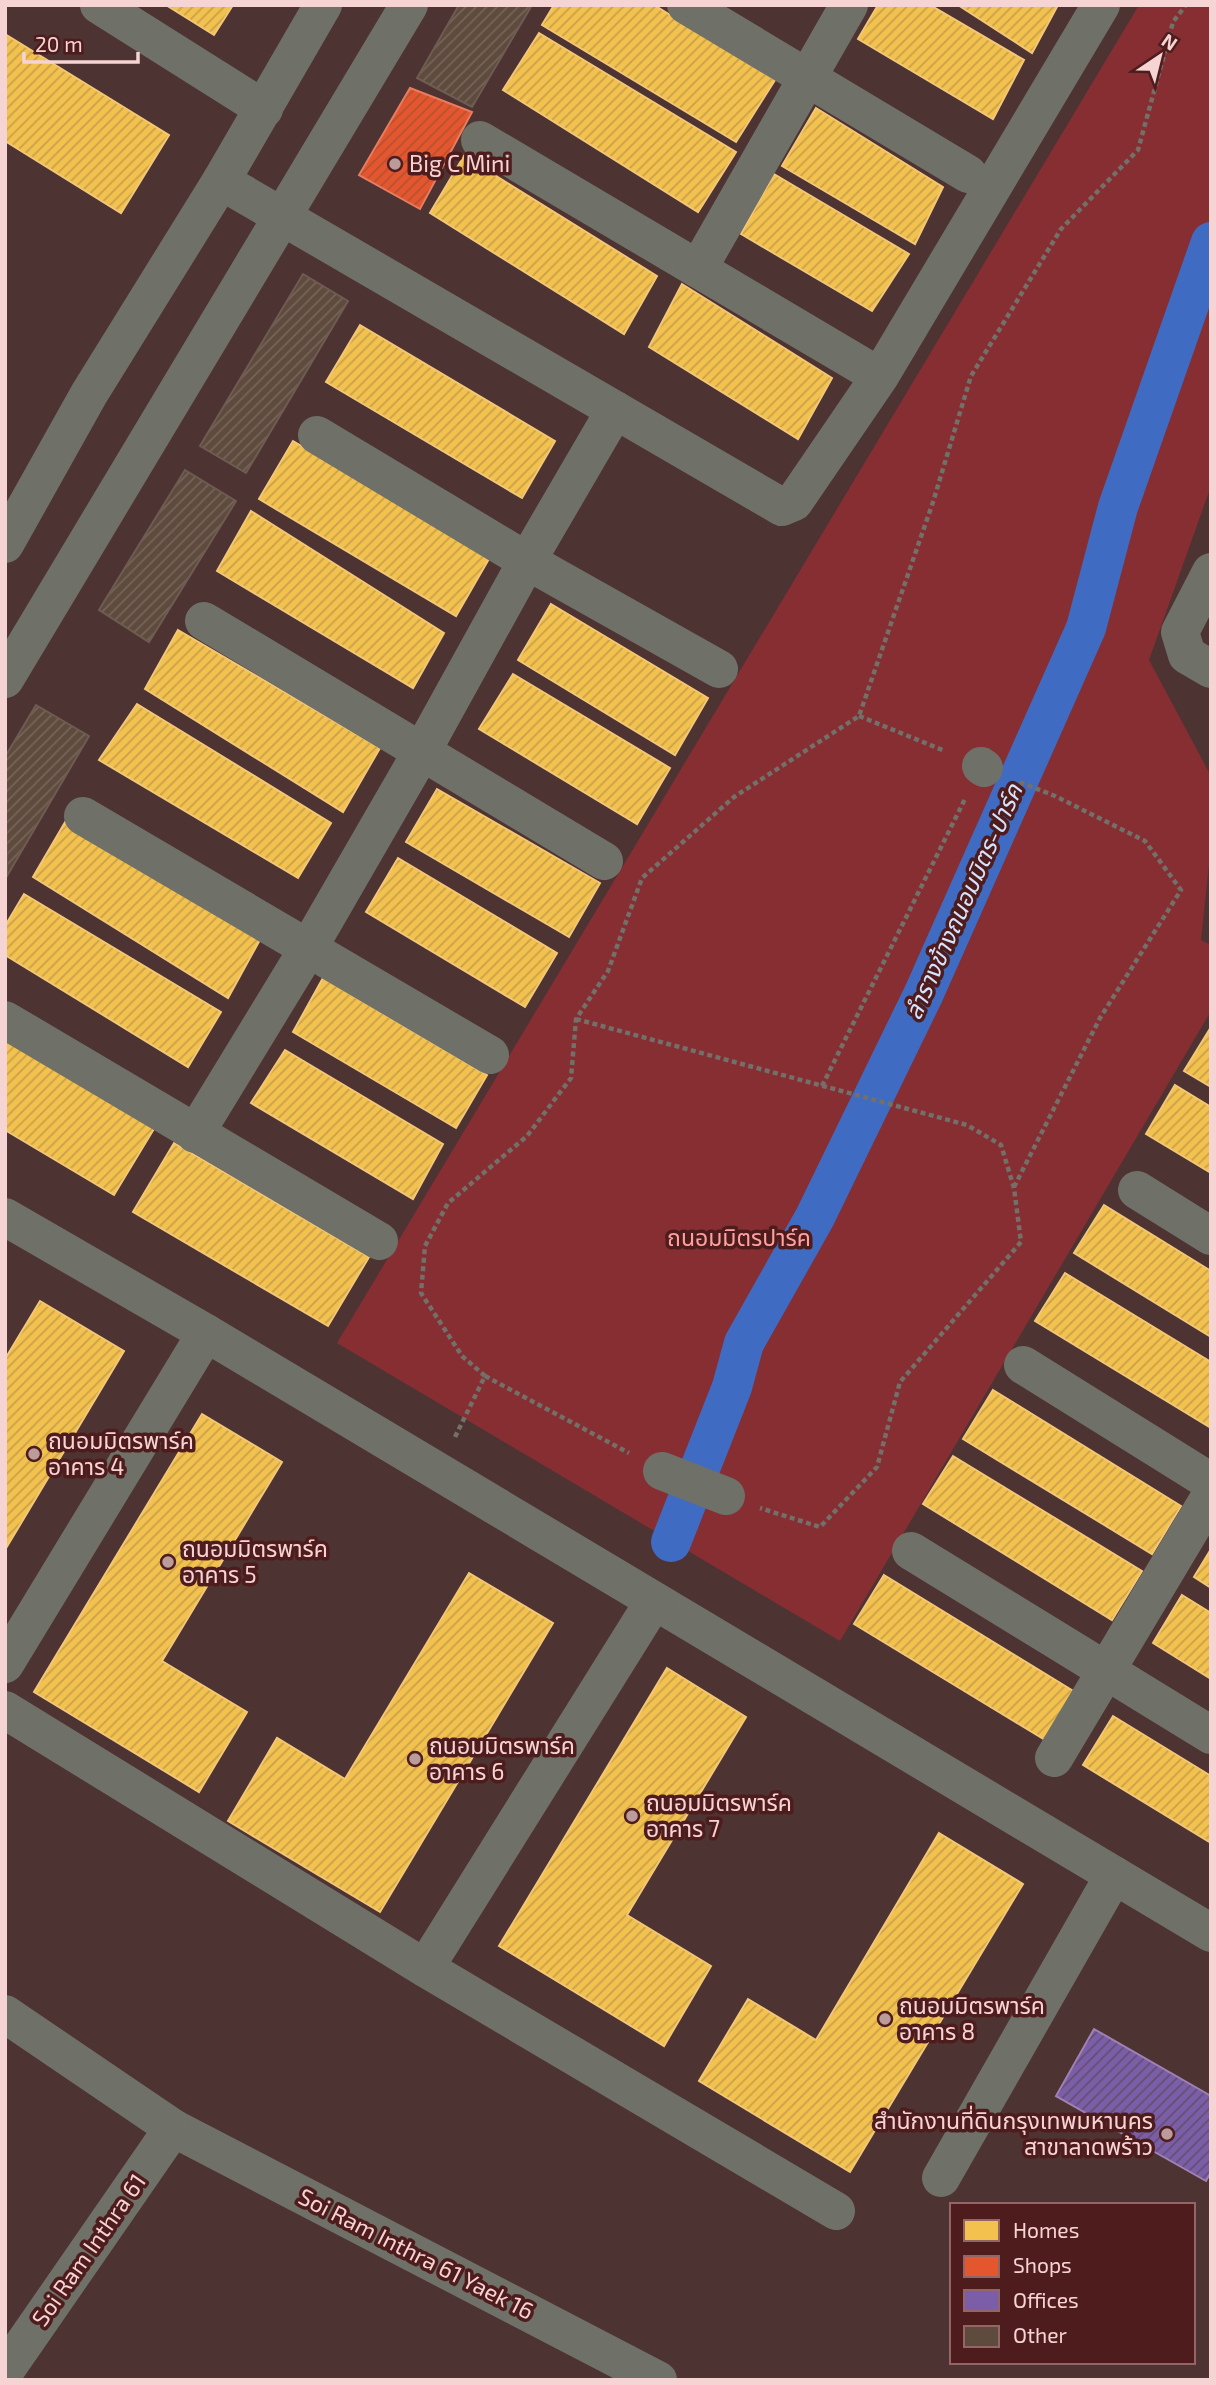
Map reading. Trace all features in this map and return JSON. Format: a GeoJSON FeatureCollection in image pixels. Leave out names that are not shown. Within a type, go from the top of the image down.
{"type":"FeatureCollection","features":[{"type":"Feature","properties":{"kind":"street"},"geometry":{"type":"LineString","coordinates":[[99,5],[264,109]]}},
{"type":"Feature","properties":{"kind":"street"},"geometry":{"type":"LineString","coordinates":[[5,544],[89,394],[221,181],[323,5]]}},
{"type":"Feature","properties":{"kind":"street"},"geometry":{"type":"LineString","coordinates":[[5,679],[409,5]]}},
{"type":"Feature","properties":{"kind":"street"},"geometry":{"type":"LineString","coordinates":[[686,5],[968,174]]}},
{"type":"Feature","properties":{"kind":"street"},"geometry":{"type":"LineString","coordinates":[[698,269],[849,5]]}},
{"type":"Feature","properties":{"kind":"street"},"geometry":{"type":"LineString","coordinates":[[221,181],[782,507],[794,502],[880,376],[1101,5]]}},
{"type":"Feature","properties":{"kind":"street"},"geometry":{"type":"LineString","coordinates":[[480,140],[862,366]]}},
{"type":"Feature","properties":{"kind":"street"},"geometry":{"type":"LineString","coordinates":[[195,1133],[309,947],[615,410]]}},
{"type":"Feature","properties":{"kind":"street"},"geometry":{"type":"LineString","coordinates":[[317,435],[527,561],[719,669]]}},
{"type":"Feature","properties":{"kind":"street"},"geometry":{"type":"LineString","coordinates":[[1211,572],[1180,632],[1187,655],[1211,670]]}},
{"type":"Feature","properties":{"kind":"street"},"geometry":{"type":"LineString","coordinates":[[204,621],[604,861]]}},
{"type":"Feature","properties":{"kind":"street"},"geometry":{"type":"LineString","coordinates":[[83,816],[490,1055]]}},
{"type":"Feature","properties":{"kind":"street"},"geometry":{"type":"LineString","coordinates":[[5,1020],[379,1241]]}},
{"type":"Feature","properties":{"kind":"street"},"geometry":{"type":"LineString","coordinates":[[1137,1190],[1211,1236]]}},
{"type":"Feature","properties":{"kind":"street"},"geometry":{"type":"LineString","coordinates":[[5,1217],[206,1333],[1211,1933]]}},
{"type":"Feature","properties":{"kind":"street"},"geometry":{"type":"LineString","coordinates":[[5,1664],[206,1333]]}},
{"type":"Feature","properties":{"kind":"street"},"geometry":{"type":"LineString","coordinates":[[1023,1365],[1211,1482]]}},
{"type":"Feature","properties":{"kind":"street"},"geometry":{"type":"LineString","coordinates":[[662,1471],[726,1496]]}},
{"type":"Feature","properties":{"kind":"street"},"geometry":{"type":"LineString","coordinates":[[1054,1758],[1211,1495]]}},
{"type":"Feature","properties":{"kind":"street"},"geometry":{"type":"LineString","coordinates":[[911,1551],[1211,1735]]}},
{"type":"Feature","properties":{"kind":"street"},"geometry":{"type":"LineString","coordinates":[[425,1968],[654,1601]]}},
{"type":"Feature","properties":{"kind":"street"},"geometry":{"type":"LineString","coordinates":[[5,1710],[425,1968],[836,2211]]}},
{"type":"Feature","properties":{"kind":"street"},"geometry":{"type":"LineString","coordinates":[[941,2178],[1114,1875]]}},
{"type":"Feature","properties":{"kind":"street","name":"Soi Ram Inthra 61 Yaek 16"},"geometry":{"type":"LineString","coordinates":[[5,2014],[173,2128],[658,2380]]}},
{"type":"Feature","properties":{"kind":"street","name":"Soi Ram Inthra 61"},"geometry":{"type":"LineString","coordinates":[[5,2371],[173,2128]]}},
{"type":"Feature","properties":{"kind":"path"},"geometry":{"type":"LineString","coordinates":[[662,1471],[485,1376],[462,1356],[421,1293],[425,1246],[448,1203],[527,1136],[571,1077],[576,1019],[608,971],[642,878],[734,797],[859,716],[933,502],[971,376],[1061,229],[1138,150],[1173,22],[1186,5]]}},
{"type":"Feature","properties":{"kind":"path"},"geometry":{"type":"LineString","coordinates":[[822,1086],[983,767],[859,716]]}},
{"type":"Feature","properties":{"kind":"path"},"geometry":{"type":"LineString","coordinates":[[1014,1188],[1100,1018],[1181,890],[1145,841],[1055,796]]}},
{"type":"Feature","properties":{"kind":"path"},"geometry":{"type":"LineString","coordinates":[[576,1019],[967,1125],[1001,1145],[1014,1188],[1021,1242],[900,1382],[877,1466],[820,1527],[726,1496]]}},
{"type":"Feature","properties":{"kind":"path"},"geometry":{"type":"LineString","coordinates":[[438,1471],[485,1376]]}},
{"type":"Feature","properties":{"kind":"green space","name":"ถนอมมิตรปาร์ค"},"geometry":{"type":"Polygon","coordinates":[[[1139,5],[1211,5],[1211,486],[1149,660],[1211,776],[1211,846],[1201,940],[1211,945],[1211,1011],[840,1641],[337,1343],[1139,5]]]}},
{"type":"Feature","properties":{"kind":"building: Homes"},"geometry":{"type":"Polygon","coordinates":[[[166,5],[233,5],[214,35],[166,5]]]}},
{"type":"Feature","properties":{"kind":"building: Homes"},"geometry":{"type":"Polygon","coordinates":[[[554,5],[654,5],[775,80],[736,142],[542,25],[554,5]]]}},
{"type":"Feature","properties":{"kind":"building: Homes"},"geometry":{"type":"Polygon","coordinates":[[[878,5],[930,5],[1024,60],[993,119],[858,39],[878,5]]]}},
{"type":"Feature","properties":{"kind":"building: Homes"},"geometry":{"type":"Polygon","coordinates":[[[958,5],[1058,5],[1032,53],[958,5]]]}},
{"type":"Feature","properties":{"kind":"building: Homes"},"geometry":{"type":"Polygon","coordinates":[[[539,33],[736,152],[698,212],[503,90],[539,33]]]}},
{"type":"Feature","properties":{"kind":"building: Homes"},"geometry":{"type":"Polygon","coordinates":[[[5,34],[169,135],[121,213],[5,141],[5,34]]]}},
{"type":"Feature","properties":{"kind":"building: Homes"},"geometry":{"type":"Polygon","coordinates":[[[816,108],[943,187],[915,244],[782,166],[816,108]]]}},
{"type":"Feature","properties":{"kind":"building: Homes"},"geometry":{"type":"Polygon","coordinates":[[[464,156],[657,276],[624,334],[430,213],[464,156]]]}},
{"type":"Feature","properties":{"kind":"building: Homes"},"geometry":{"type":"Polygon","coordinates":[[[774,174],[909,254],[872,311],[741,234],[774,174]]]}},
{"type":"Feature","properties":{"kind":"building: Homes"},"geometry":{"type":"Polygon","coordinates":[[[682,284],[832,378],[798,439],[649,347],[682,284]]]}},
{"type":"Feature","properties":{"kind":"building: Homes"},"geometry":{"type":"Polygon","coordinates":[[[360,325],[555,441],[522,498],[326,382],[360,325]]]}},
{"type":"Feature","properties":{"kind":"building: Homes"},"geometry":{"type":"Polygon","coordinates":[[[293,441],[490,557],[456,616],[259,499],[293,441]]]}},
{"type":"Feature","properties":{"kind":"building: Homes"},"geometry":{"type":"Polygon","coordinates":[[[251,511],[444,633],[413,688],[217,571],[251,511]]]}},
{"type":"Feature","properties":{"kind":"building: Homes"},"geometry":{"type":"Polygon","coordinates":[[[551,604],[708,698],[675,755],[518,660],[551,604]]]}},
{"type":"Feature","properties":{"kind":"building: Homes"},"geometry":{"type":"Polygon","coordinates":[[[178,630],[380,748],[343,812],[145,689],[178,630]]]}},
{"type":"Feature","properties":{"kind":"building: Homes"},"geometry":{"type":"Polygon","coordinates":[[[513,674],[670,768],[637,824],[479,729],[513,674]]]}},
{"type":"Feature","properties":{"kind":"building: Homes"},"geometry":{"type":"Polygon","coordinates":[[[137,704],[331,823],[298,878],[99,760],[137,704]]]}},
{"type":"Feature","properties":{"kind":"building: Homes"},"geometry":{"type":"Polygon","coordinates":[[[437,789],[600,883],[569,937],[406,842],[437,789]]]}},
{"type":"Feature","properties":{"kind":"building: Homes"},"geometry":{"type":"Polygon","coordinates":[[[67,819],[262,936],[228,998],[33,877],[67,819]]]}},
{"type":"Feature","properties":{"kind":"building: Homes"},"geometry":{"type":"Polygon","coordinates":[[[398,858],[557,953],[525,1007],[366,912],[398,858]]]}},
{"type":"Feature","properties":{"kind":"building: Homes"},"geometry":{"type":"Polygon","coordinates":[[[24,894],[221,1012],[188,1067],[5,955],[5,926],[24,894]]]}},
{"type":"Feature","properties":{"kind":"building: Homes"},"geometry":{"type":"Polygon","coordinates":[[[323,978],[487,1075],[456,1128],[293,1032],[323,978]]]}},
{"type":"Feature","properties":{"kind":"building: Homes"},"geometry":{"type":"Polygon","coordinates":[[[1211,1027],[1211,1087],[1184,1071],[1211,1027]]]}},
{"type":"Feature","properties":{"kind":"building: Homes"},"geometry":{"type":"Polygon","coordinates":[[[5,1038],[155,1127],[114,1195],[5,1130],[5,1038]]]}},
{"type":"Feature","properties":{"kind":"building: Homes"},"geometry":{"type":"Polygon","coordinates":[[[285,1050],[443,1144],[413,1199],[251,1103],[285,1050]]]}},
{"type":"Feature","properties":{"kind":"building: Homes"},"geometry":{"type":"Polygon","coordinates":[[[1175,1085],[1211,1107],[1211,1173],[1146,1134],[1175,1085]]]}},
{"type":"Feature","properties":{"kind":"building: Homes"},"geometry":{"type":"Polygon","coordinates":[[[174,1143],[369,1257],[328,1326],[133,1212],[174,1143]]]}},
{"type":"Feature","properties":{"kind":"building: Homes"},"geometry":{"type":"Polygon","coordinates":[[[1104,1205],[1211,1271],[1211,1337],[1074,1253],[1104,1205]]]}},
{"type":"Feature","properties":{"kind":"building: Homes"},"geometry":{"type":"Polygon","coordinates":[[[1065,1273],[1211,1362],[1211,1428],[1035,1321],[1065,1273]]]}},
{"type":"Feature","properties":{"kind":"building: Homes","name":"ถนอมมิตรพาร์ค อาคาร 4"},"geometry":{"type":"Polygon","coordinates":[[[40,1301],[124,1351],[5,1550],[5,1359],[40,1301]]]}},
{"type":"Feature","properties":{"kind":"building: Homes"},"geometry":{"type":"Polygon","coordinates":[[[993,1390],[1181,1506],[1152,1554],[963,1439],[993,1390]]]}},
{"type":"Feature","properties":{"kind":"building: Homes","name":"ถนอมมิตรพาร์ค อาคาร 5"},"geometry":{"type":"Polygon","coordinates":[[[202,1414],[282,1462],[162,1661],[247,1712],[199,1792],[34,1692],[202,1414]]]}},
{"type":"Feature","properties":{"kind":"building: Homes"},"geometry":{"type":"Polygon","coordinates":[[[953,1456],[1142,1571],[1112,1620],[923,1504],[953,1456]]]}},
{"type":"Feature","properties":{"kind":"building: Homes"},"geometry":{"type":"Polygon","coordinates":[[[1211,1549],[1211,1588],[1194,1577],[1211,1549]]]}},
{"type":"Feature","properties":{"kind":"building: Homes","name":"ถนอมมิตรพาร์ค อาคาร 6"},"geometry":{"type":"Polygon","coordinates":[[[469,1573],[553,1623],[380,1912],[228,1821],[277,1738],[345,1779],[469,1573]]]}},
{"type":"Feature","properties":{"kind":"building: Homes"},"geometry":{"type":"Polygon","coordinates":[[[884,1575],[1075,1692],[1045,1740],[854,1624],[884,1575]]]}},
{"type":"Feature","properties":{"kind":"building: Homes"},"geometry":{"type":"Polygon","coordinates":[[[1182,1595],[1211,1613],[1211,1679],[1153,1643],[1182,1595]]]}},
{"type":"Feature","properties":{"kind":"building: Homes","name":"ถนอมมิตรพาร์ค อาคาร 7"},"geometry":{"type":"Polygon","coordinates":[[[667,1668],[746,1717],[627,1915],[711,1966],[664,2046],[499,1946],[667,1668]]]}},
{"type":"Feature","properties":{"kind":"building: Homes"},"geometry":{"type":"Polygon","coordinates":[[[1113,1716],[1211,1776],[1211,1843],[1083,1765],[1113,1716]]]}},
{"type":"Feature","properties":{"kind":"building: Homes","name":"ถนอมมิตรพาร์ค อาคาร 8"},"geometry":{"type":"Polygon","coordinates":[[[939,1833],[1023,1884],[850,2172],[699,2081],[748,1999],[816,2040],[939,1833]]]}},
{"type":"Feature","properties":{"kind":"building: Shops"},"geometry":{"type":"Polygon","coordinates":[[[410,88],[472,112],[420,209],[359,175],[410,88]]]}},
{"type":"Feature","properties":{"kind":"building: Offices","name":"สำนักงานที่ดินกรุงเทพมหานคร สาขาลาดพร้าว"},"geometry":{"type":"Polygon","coordinates":[[[1094,2029],[1211,2096],[1211,2172],[1206,2181],[1056,2096],[1094,2029]]]}},
{"type":"Feature","properties":{"kind":"building: Other"},"geometry":{"type":"Polygon","coordinates":[[[459,5],[532,5],[472,107],[417,78],[459,5]]]}},
{"type":"Feature","properties":{"kind":"building: Other"},"geometry":{"type":"Polygon","coordinates":[[[303,274],[348,301],[246,473],[200,446],[303,274]]]}},
{"type":"Feature","properties":{"kind":"building: Other"},"geometry":{"type":"Polygon","coordinates":[[[185,470],[236,501],[149,642],[99,610],[185,470]]]}},
{"type":"Feature","properties":{"kind":"building: Other"},"geometry":{"type":"Polygon","coordinates":[[[36,705],[89,736],[7,876],[5,757],[36,705]]]}},
{"type":"Feature","properties":{"kind":"waterway","name":"ลำรางข้างถนอมมิตร-ปาร์ค"},"geometry":{"type":"LineString","coordinates":[[671,1542],[732,1387],[744,1343],[815,1217],[924,993],[1086,628],[1118,507],[1211,242]]}},
{"type":"Feature","properties":{"kind":"place","name":"Big C Mini"},"geometry":{"type":"Point","coordinates":[395,164]}},
{"type":"Feature","properties":{"kind":"place","name":"ถนอมมิตรพาร์ค อาคาร 4"},"geometry":{"type":"Point","coordinates":[34,1454]}},
{"type":"Feature","properties":{"kind":"place","name":"ถนอมมิตรพาร์ค อาคาร 5"},"geometry":{"type":"Point","coordinates":[168,1562]}},
{"type":"Feature","properties":{"kind":"place","name":"ถนอมมิตรพาร์ค อาคาร 6"},"geometry":{"type":"Point","coordinates":[415,1759]}},
{"type":"Feature","properties":{"kind":"place","name":"ถนอมมิตรพาร์ค อาคาร 7"},"geometry":{"type":"Point","coordinates":[632,1816]}},
{"type":"Feature","properties":{"kind":"place","name":"ถนอมมิตรพาร์ค อาคาร 8"},"geometry":{"type":"Point","coordinates":[885,2019]}},
{"type":"Feature","properties":{"kind":"place","name":"สำนักงานที่ดินกรุงเทพมหานคร สาขาลาดพร้าว"},"geometry":{"type":"Point","coordinates":[1167,2134]}}]}
